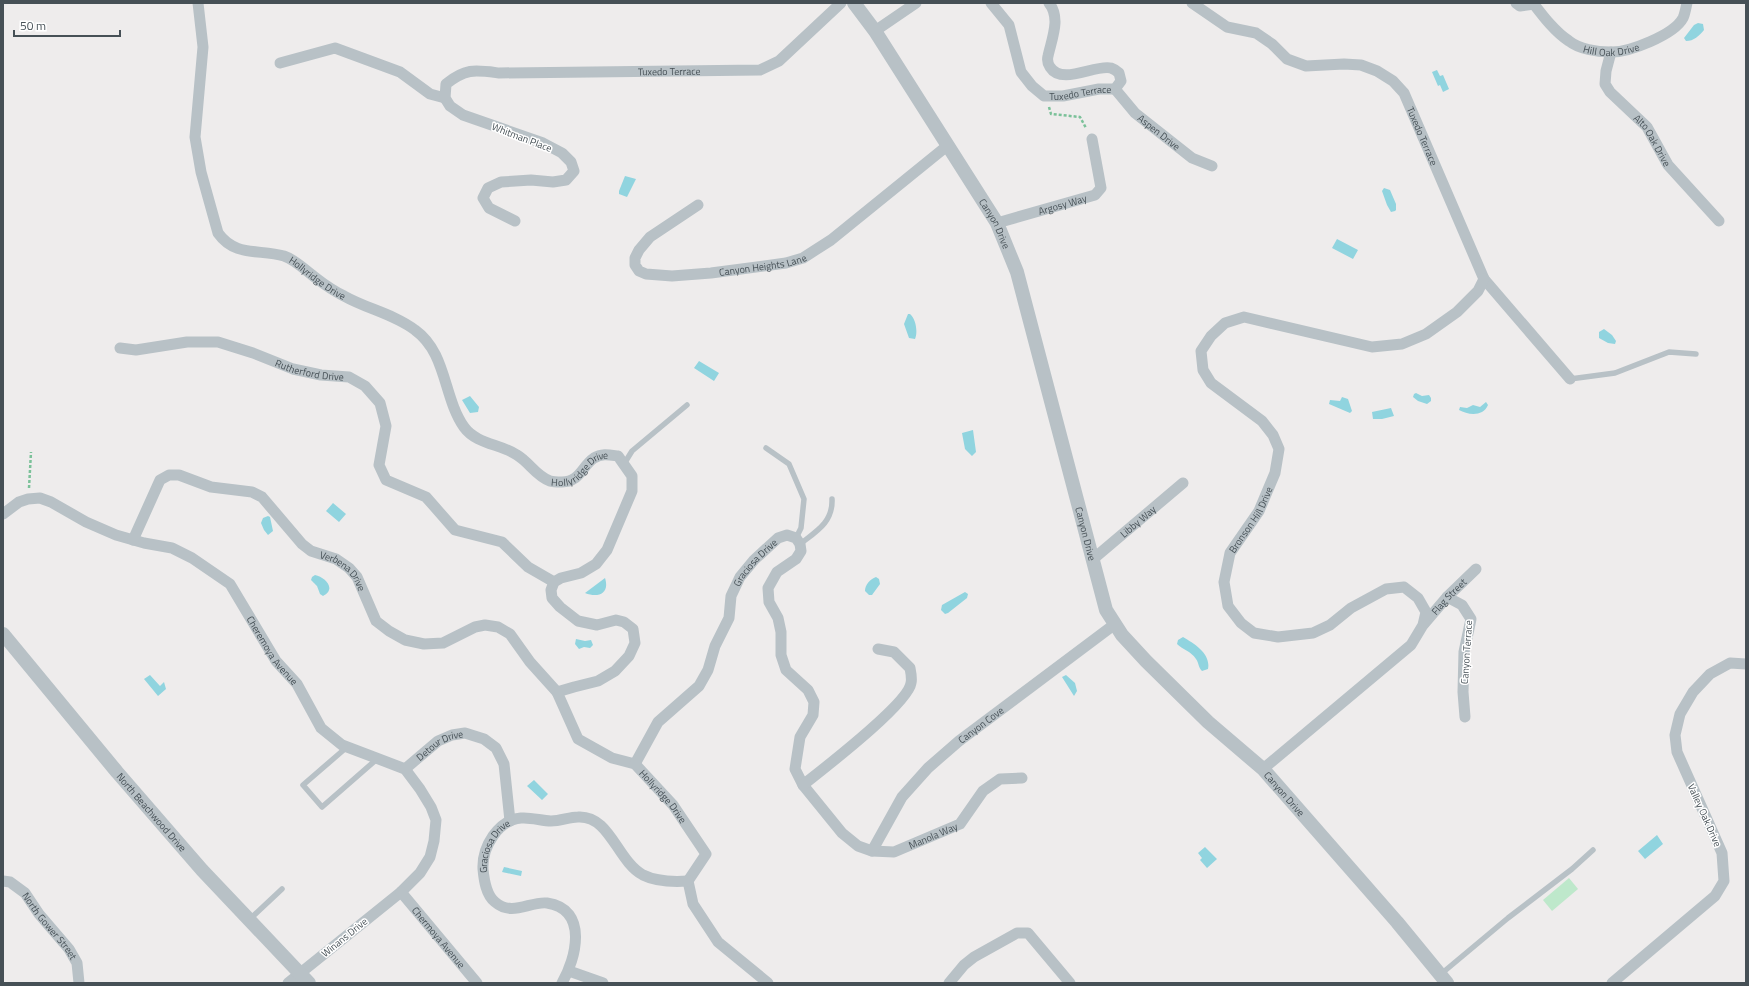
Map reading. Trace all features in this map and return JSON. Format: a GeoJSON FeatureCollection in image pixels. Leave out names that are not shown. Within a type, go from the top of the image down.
{"type":"FeatureCollection","features":[{"type":"Feature","properties":{"kind":"street","name":"Hollyridge Drive"},"geometry":{"type":"LineString","coordinates":[[198,3],[203,47],[195,137],[200,172],[218,234],[224,242],[241,250],[285,256],[296,262],[316,278],[344,296],[405,323],[416,331],[429,343],[443,373],[452,406],[465,428],[477,439],[498,445],[517,455],[551,482],[566,482],[575,478],[594,458],[604,454],[618,456],[632,476],[632,491],[607,550],[596,564],[580,573],[561,578],[554,582]]}},
{"type":"Feature","properties":{"kind":"street","name":"Tuxedo Terrace"},"geometry":{"type":"LineString","coordinates":[[445,98],[446,84],[457,76],[473,70],[499,73],[760,70],[779,61],[841,3]]}},
{"type":"Feature","properties":{"kind":"street","name":"Canyon Drive"},"geometry":{"type":"LineString","coordinates":[[854,3],[874,31],[997,223],[1016,272],[1106,610],[1122,634],[1146,662],[1208,722],[1263,769],[1444,979]]}},
{"type":"Feature","properties":{"kind":"street"},"geometry":{"type":"LineString","coordinates":[[874,31],[916,3]]}},
{"type":"Feature","properties":{"kind":"street","name":"Tuxedo Terrace"},"geometry":{"type":"LineString","coordinates":[[991,3],[1010,25],[1021,72],[1032,86],[1044,96],[1063,96],[1099,89],[1115,88],[1121,81],[1119,73],[1112,68],[1071,75],[1058,74],[1051,68],[1047,59],[1056,20],[1054,10],[1049,3]]}},
{"type":"Feature","properties":{"kind":"street","name":"Tuxedo Terrace"},"geometry":{"type":"LineString","coordinates":[[1192,3],[1227,27],[1256,33],[1272,44],[1287,59],[1306,66],[1344,64],[1361,65],[1377,71],[1393,81],[1404,93],[1484,279],[1570,378]]}},
{"type":"Feature","properties":{"kind":"street"},"geometry":{"type":"LineString","coordinates":[[1516,3],[1520,6],[1534,4]]}},
{"type":"Feature","properties":{"kind":"street","name":"Hill Oak Drive"},"geometry":{"type":"LineString","coordinates":[[1534,4],[1554,28],[1569,42],[1585,48],[1611,52],[1649,43],[1669,32],[1683,18],[1687,3]]}},
{"type":"Feature","properties":{"kind":"street","name":"Whitman Place"},"geometry":{"type":"LineString","coordinates":[[280,63],[335,48],[400,72],[430,94],[445,98],[450,106],[463,115],[543,143],[562,153],[571,162],[574,171],[566,180],[553,182],[531,180],[501,182],[488,188],[483,198],[489,208],[515,221]]}},
{"type":"Feature","properties":{"kind":"street","name":"Alto Oak Drive"},"geometry":{"type":"LineString","coordinates":[[1611,52],[1606,70],[1605,84],[1610,92],[1647,126],[1668,165],[1719,221]]}},
{"type":"Feature","properties":{"kind":"street","name":"Aspen Drive"},"geometry":{"type":"LineString","coordinates":[[1115,88],[1135,113],[1192,158],[1212,166]]}},
{"type":"Feature","properties":{"kind":"street","name":"Argosy Way"},"geometry":{"type":"LineString","coordinates":[[997,223],[1095,196],[1101,188],[1092,139]]}},
{"type":"Feature","properties":{"kind":"street","name":"Canyon Heights Lane"},"geometry":{"type":"LineString","coordinates":[[698,205],[650,237],[639,250],[635,258],[635,265],[639,271],[646,274],[672,276],[711,273],[786,263],[803,258],[831,240],[947,146]]}},
{"type":"Feature","properties":{"kind":"street","name":"Bronson Hill Drive"},"geometry":{"type":"LineString","coordinates":[[1423,625],[1426,612],[1418,598],[1404,587],[1386,589],[1351,608],[1330,625],[1313,633],[1278,637],[1254,633],[1241,623],[1228,606],[1224,582],[1230,552],[1259,511],[1275,473],[1279,449],[1273,435],[1262,421],[1211,383],[1203,370],[1201,351],[1211,336],[1225,323],[1244,317],[1372,347],[1402,344],[1426,334],[1457,312],[1478,291],[1484,279]]}},
{"type":"Feature","properties":{"kind":"street","name":"Rutherford Drive"},"geometry":{"type":"LineString","coordinates":[[120,348],[136,350],[188,342],[218,342],[253,353],[293,369],[321,375],[349,377],[364,386],[380,404],[386,426],[379,465],[386,480],[426,497],[456,530],[502,542],[528,567],[554,582]]}},
{"type":"Feature","properties":{"kind":"street","name":"Verbena Drive"},"geometry":{"type":"LineString","coordinates":[[133,540],[160,480],[169,475],[179,475],[211,487],[252,492],[262,497],[302,544],[311,551],[336,559],[349,568],[357,577],[376,621],[389,631],[405,640],[424,644],[444,642],[485,625],[498,627],[510,634],[530,662],[558,692]]}},
{"type":"Feature","properties":{"kind":"street","name":"Libby Way"},"geometry":{"type":"LineString","coordinates":[[1092,560],[1183,483]]}},
{"type":"Feature","properties":{"kind":"street","name":"Cheremoya Avenue"},"geometry":{"type":"LineString","coordinates":[[28,499],[40,498],[51,502],[86,522],[116,535],[172,548],[192,558],[230,584],[276,661],[297,684],[321,728],[342,746],[405,769]]}},
{"type":"Feature","properties":{"kind":"street"},"geometry":{"type":"LineString","coordinates":[[3,514],[19,502],[28,499]]}},
{"type":"Feature","properties":{"kind":"street","name":"Graciosa Drive"},"geometry":{"type":"LineString","coordinates":[[635,764],[658,722],[685,699],[702,681],[708,670],[715,646],[729,618],[731,596],[740,577],[754,560],[778,538],[786,535],[798,541],[801,551],[796,559],[777,572],[768,588],[769,602],[778,618],[781,654],[786,670],[808,690],[814,702],[813,715],[800,737],[795,769],[803,785],[842,833],[858,846],[872,851]]}},
{"type":"Feature","properties":{"kind":"street","name":"Flag Street"},"geometry":{"type":"LineString","coordinates":[[1423,625],[1447,597],[1476,569]]}},
{"type":"Feature","properties":{"kind":"street"},"geometry":{"type":"LineString","coordinates":[[554,582],[551,590],[552,598],[560,607],[578,621],[596,624],[616,620],[624,622],[633,629],[635,643],[629,656],[615,671],[598,681],[574,686],[558,692]]}},
{"type":"Feature","properties":{"kind":"street","name":"Canyon Terrace"},"geometry":{"type":"LineString","coordinates":[[1447,597],[1462,605],[1471,619],[1464,652],[1463,692],[1465,717]]}},
{"type":"Feature","properties":{"kind":"street","name":"Canyon Cove"},"geometry":{"type":"LineString","coordinates":[[872,851],[902,797],[928,768],[959,741],[1115,624]]}},
{"type":"Feature","properties":{"kind":"street"},"geometry":{"type":"LineString","coordinates":[[1263,769],[1411,645],[1423,625]]}},
{"type":"Feature","properties":{"kind":"street","name":"North Beachwood Drive"},"geometry":{"type":"LineString","coordinates":[[3,634],[122,778],[202,870],[305,978]]}},
{"type":"Feature","properties":{"kind":"street"},"geometry":{"type":"LineString","coordinates":[[803,785],[866,733],[900,702],[912,684],[910,668],[894,652],[878,648]]}},
{"type":"Feature","properties":{"kind":"street","name":"Valley Oak Drive"},"geometry":{"type":"LineString","coordinates":[[1612,983],[1716,896],[1724,881],[1722,853],[1677,752],[1675,735],[1680,714],[1693,692],[1710,674],[1730,663],[1746,664]]}},
{"type":"Feature","properties":{"kind":"street","name":"Hollyridge Drive"},"geometry":{"type":"LineString","coordinates":[[558,692],[578,739],[612,758],[635,764],[673,805],[706,854],[688,881]]}},
{"type":"Feature","properties":{"kind":"street","name":"Detour Drive"},"geometry":{"type":"LineString","coordinates":[[405,769],[438,742],[452,734],[465,733],[484,739],[496,748],[504,764],[510,821]]}},
{"type":"Feature","properties":{"kind":"street"},"geometry":{"type":"LineString","coordinates":[[401,892],[420,873],[430,857],[434,841],[436,820],[431,807],[420,788],[405,769]]}},
{"type":"Feature","properties":{"kind":"street","name":"Manola Way"},"geometry":{"type":"LineString","coordinates":[[872,851],[894,852],[960,824],[983,791],[1000,779],[1022,778]]}},
{"type":"Feature","properties":{"kind":"street","name":"Graciosa Drive"},"geometry":{"type":"LineString","coordinates":[[562,983],[569,971],[576,947],[576,930],[569,916],[560,908],[547,903],[519,908],[506,908],[494,902],[488,892],[484,879],[483,860],[487,846],[495,832],[510,821],[522,818],[553,821],[579,817],[591,818],[601,824],[627,862],[643,875],[668,883],[688,881]]}},
{"type":"Feature","properties":{"kind":"street","name":"North Gower Street"},"geometry":{"type":"LineString","coordinates":[[3,881],[10,882],[25,893],[39,914],[69,950],[77,963],[79,983]]}},
{"type":"Feature","properties":{"kind":"street"},"geometry":{"type":"LineString","coordinates":[[688,881],[693,904],[718,942],[768,983]]}},
{"type":"Feature","properties":{"kind":"street","name":"Winans Drive"},"geometry":{"type":"LineString","coordinates":[[288,983],[305,978],[401,892]]}},
{"type":"Feature","properties":{"kind":"street","name":"Chermoya Avenue"},"geometry":{"type":"LineString","coordinates":[[401,892],[477,983]]}},
{"type":"Feature","properties":{"kind":"street"},"geometry":{"type":"LineString","coordinates":[[949,983],[964,965],[974,957],[1016,933],[1028,934],[1070,983]]}},
{"type":"Feature","properties":{"kind":"street"},"geometry":{"type":"LineString","coordinates":[[569,971],[603,983]]}},
{"type":"Feature","properties":{"kind":"lane"},"geometry":{"type":"LineString","coordinates":[[1570,378],[1615,373],[1669,352],[1696,354]]}},
{"type":"Feature","properties":{"kind":"lane"},"geometry":{"type":"LineString","coordinates":[[624,464],[632,451],[687,405]]}},
{"type":"Feature","properties":{"kind":"lane"},"geometry":{"type":"LineString","coordinates":[[766,448],[789,464],[804,499],[798,541]]}},
{"type":"Feature","properties":{"kind":"lane"},"geometry":{"type":"LineString","coordinates":[[798,541],[820,528],[833,510],[832,499]]}},
{"type":"Feature","properties":{"kind":"lane"},"geometry":{"type":"LineString","coordinates":[[347,747],[303,785],[322,808],[377,758]]}},
{"type":"Feature","properties":{"kind":"lane"},"geometry":{"type":"LineString","coordinates":[[1444,979],[1508,918],[1572,869],[1593,850]]}},
{"type":"Feature","properties":{"kind":"lane"},"geometry":{"type":"LineString","coordinates":[[250,919],[282,890]]}},
{"type":"Feature","properties":{"kind":"path"},"geometry":{"type":"LineString","coordinates":[[1044,96],[1052,114],[1080,117],[1092,139]]}},
{"type":"Feature","properties":{"kind":"path"},"geometry":{"type":"LineString","coordinates":[[28,499],[31,452]]}},
{"type":"Feature","properties":{"kind":"green space"},"geometry":{"type":"Polygon","coordinates":[[[1569,878],[1578,889],[1552,911],[1543,900],[1569,878]]]}},
{"type":"Feature","properties":{"kind":"water"},"geometry":{"type":"Polygon","coordinates":[[[1698,23],[1703,24],[1704,30],[1696,38],[1686,41],[1684,38],[1694,25],[1698,23]]]}},
{"type":"Feature","properties":{"kind":"water"},"geometry":{"type":"Polygon","coordinates":[[[1437,70],[1440,76],[1443,75],[1449,89],[1443,92],[1440,85],[1438,86],[1432,72],[1437,70]]]}},
{"type":"Feature","properties":{"kind":"water"},"geometry":{"type":"Polygon","coordinates":[[[625,176],[636,179],[627,197],[619,194],[625,176]]]}},
{"type":"Feature","properties":{"kind":"water"},"geometry":{"type":"Polygon","coordinates":[[[1384,188],[1390,190],[1396,204],[1395,211],[1391,212],[1387,205],[1382,191],[1384,188]]]}},
{"type":"Feature","properties":{"kind":"water"},"geometry":{"type":"Polygon","coordinates":[[[1337,239],[1358,250],[1353,259],[1332,248],[1337,239]]]}},
{"type":"Feature","properties":{"kind":"water"},"geometry":{"type":"Polygon","coordinates":[[[908,314],[912,316],[915,322],[915,339],[909,338],[904,324],[908,314]]]}},
{"type":"Feature","properties":{"kind":"water"},"geometry":{"type":"Polygon","coordinates":[[[1604,329],[1612,335],[1616,341],[1615,344],[1608,343],[1599,338],[1599,332],[1604,329]]]}},
{"type":"Feature","properties":{"kind":"water"},"geometry":{"type":"Polygon","coordinates":[[[699,361],[719,373],[714,381],[694,368],[699,361]]]}},
{"type":"Feature","properties":{"kind":"water"},"geometry":{"type":"Polygon","coordinates":[[[1416,393],[1422,396],[1429,395],[1431,401],[1427,404],[1418,401],[1413,397],[1416,393]]]}},
{"type":"Feature","properties":{"kind":"water"},"geometry":{"type":"Polygon","coordinates":[[[470,396],[479,407],[478,412],[470,413],[462,400],[470,396]]]}},
{"type":"Feature","properties":{"kind":"water"},"geometry":{"type":"Polygon","coordinates":[[[1342,397],[1348,399],[1352,411],[1350,413],[1329,404],[1330,400],[1340,401],[1342,397]]]}},
{"type":"Feature","properties":{"kind":"water"},"geometry":{"type":"Polygon","coordinates":[[[1486,402],[1488,405],[1483,412],[1471,414],[1459,410],[1460,407],[1467,408],[1473,405],[1480,407],[1486,402]]]}},
{"type":"Feature","properties":{"kind":"water"},"geometry":{"type":"Polygon","coordinates":[[[1391,408],[1394,416],[1382,419],[1373,419],[1372,412],[1391,408]]]}},
{"type":"Feature","properties":{"kind":"water"},"geometry":{"type":"Polygon","coordinates":[[[973,430],[976,452],[972,456],[965,449],[962,433],[973,430]]]}},
{"type":"Feature","properties":{"kind":"water"},"geometry":{"type":"Polygon","coordinates":[[[333,503],[346,514],[339,522],[326,511],[333,503]]]}},
{"type":"Feature","properties":{"kind":"water"},"geometry":{"type":"Polygon","coordinates":[[[268,516],[270,517],[273,531],[268,535],[261,523],[263,518],[268,516]]]}},
{"type":"Feature","properties":{"kind":"water"},"geometry":{"type":"Polygon","coordinates":[[[315,575],[322,578],[328,584],[329,590],[323,596],[311,580],[315,575]]]}},
{"type":"Feature","properties":{"kind":"water"},"geometry":{"type":"Polygon","coordinates":[[[876,577],[879,579],[880,584],[872,595],[869,595],[865,591],[867,584],[876,577]]]}},
{"type":"Feature","properties":{"kind":"water"},"geometry":{"type":"Polygon","coordinates":[[[605,578],[606,588],[602,593],[594,595],[585,593],[605,578]]]}},
{"type":"Feature","properties":{"kind":"water"},"geometry":{"type":"Polygon","coordinates":[[[965,592],[968,594],[967,598],[948,613],[945,614],[941,610],[942,605],[965,592]]]}},
{"type":"Feature","properties":{"kind":"water"},"geometry":{"type":"Polygon","coordinates":[[[1183,637],[1197,646],[1205,654],[1208,669],[1202,671],[1194,656],[1177,644],[1178,640],[1183,637]]]}},
{"type":"Feature","properties":{"kind":"water"},"geometry":{"type":"Polygon","coordinates":[[[576,639],[585,641],[591,640],[593,645],[590,648],[584,647],[579,649],[575,644],[576,639]]]}},
{"type":"Feature","properties":{"kind":"water"},"geometry":{"type":"Polygon","coordinates":[[[150,675],[160,686],[164,682],[166,689],[158,696],[144,679],[150,675]]]}},
{"type":"Feature","properties":{"kind":"water"},"geometry":{"type":"Polygon","coordinates":[[[1066,675],[1075,683],[1077,691],[1074,696],[1062,677],[1066,675]]]}},
{"type":"Feature","properties":{"kind":"water"},"geometry":{"type":"Polygon","coordinates":[[[534,780],[548,794],[542,800],[527,786],[534,780]]]}},
{"type":"Feature","properties":{"kind":"water"},"geometry":{"type":"Polygon","coordinates":[[[1657,835],[1663,844],[1645,859],[1638,851],[1657,835]]]}},
{"type":"Feature","properties":{"kind":"water"},"geometry":{"type":"Polygon","coordinates":[[[1205,847],[1217,859],[1207,868],[1200,860],[1202,858],[1198,853],[1205,847]]]}},
{"type":"Feature","properties":{"kind":"water"},"geometry":{"type":"Polygon","coordinates":[[[504,867],[522,871],[521,876],[502,872],[504,867]]]}}]}
